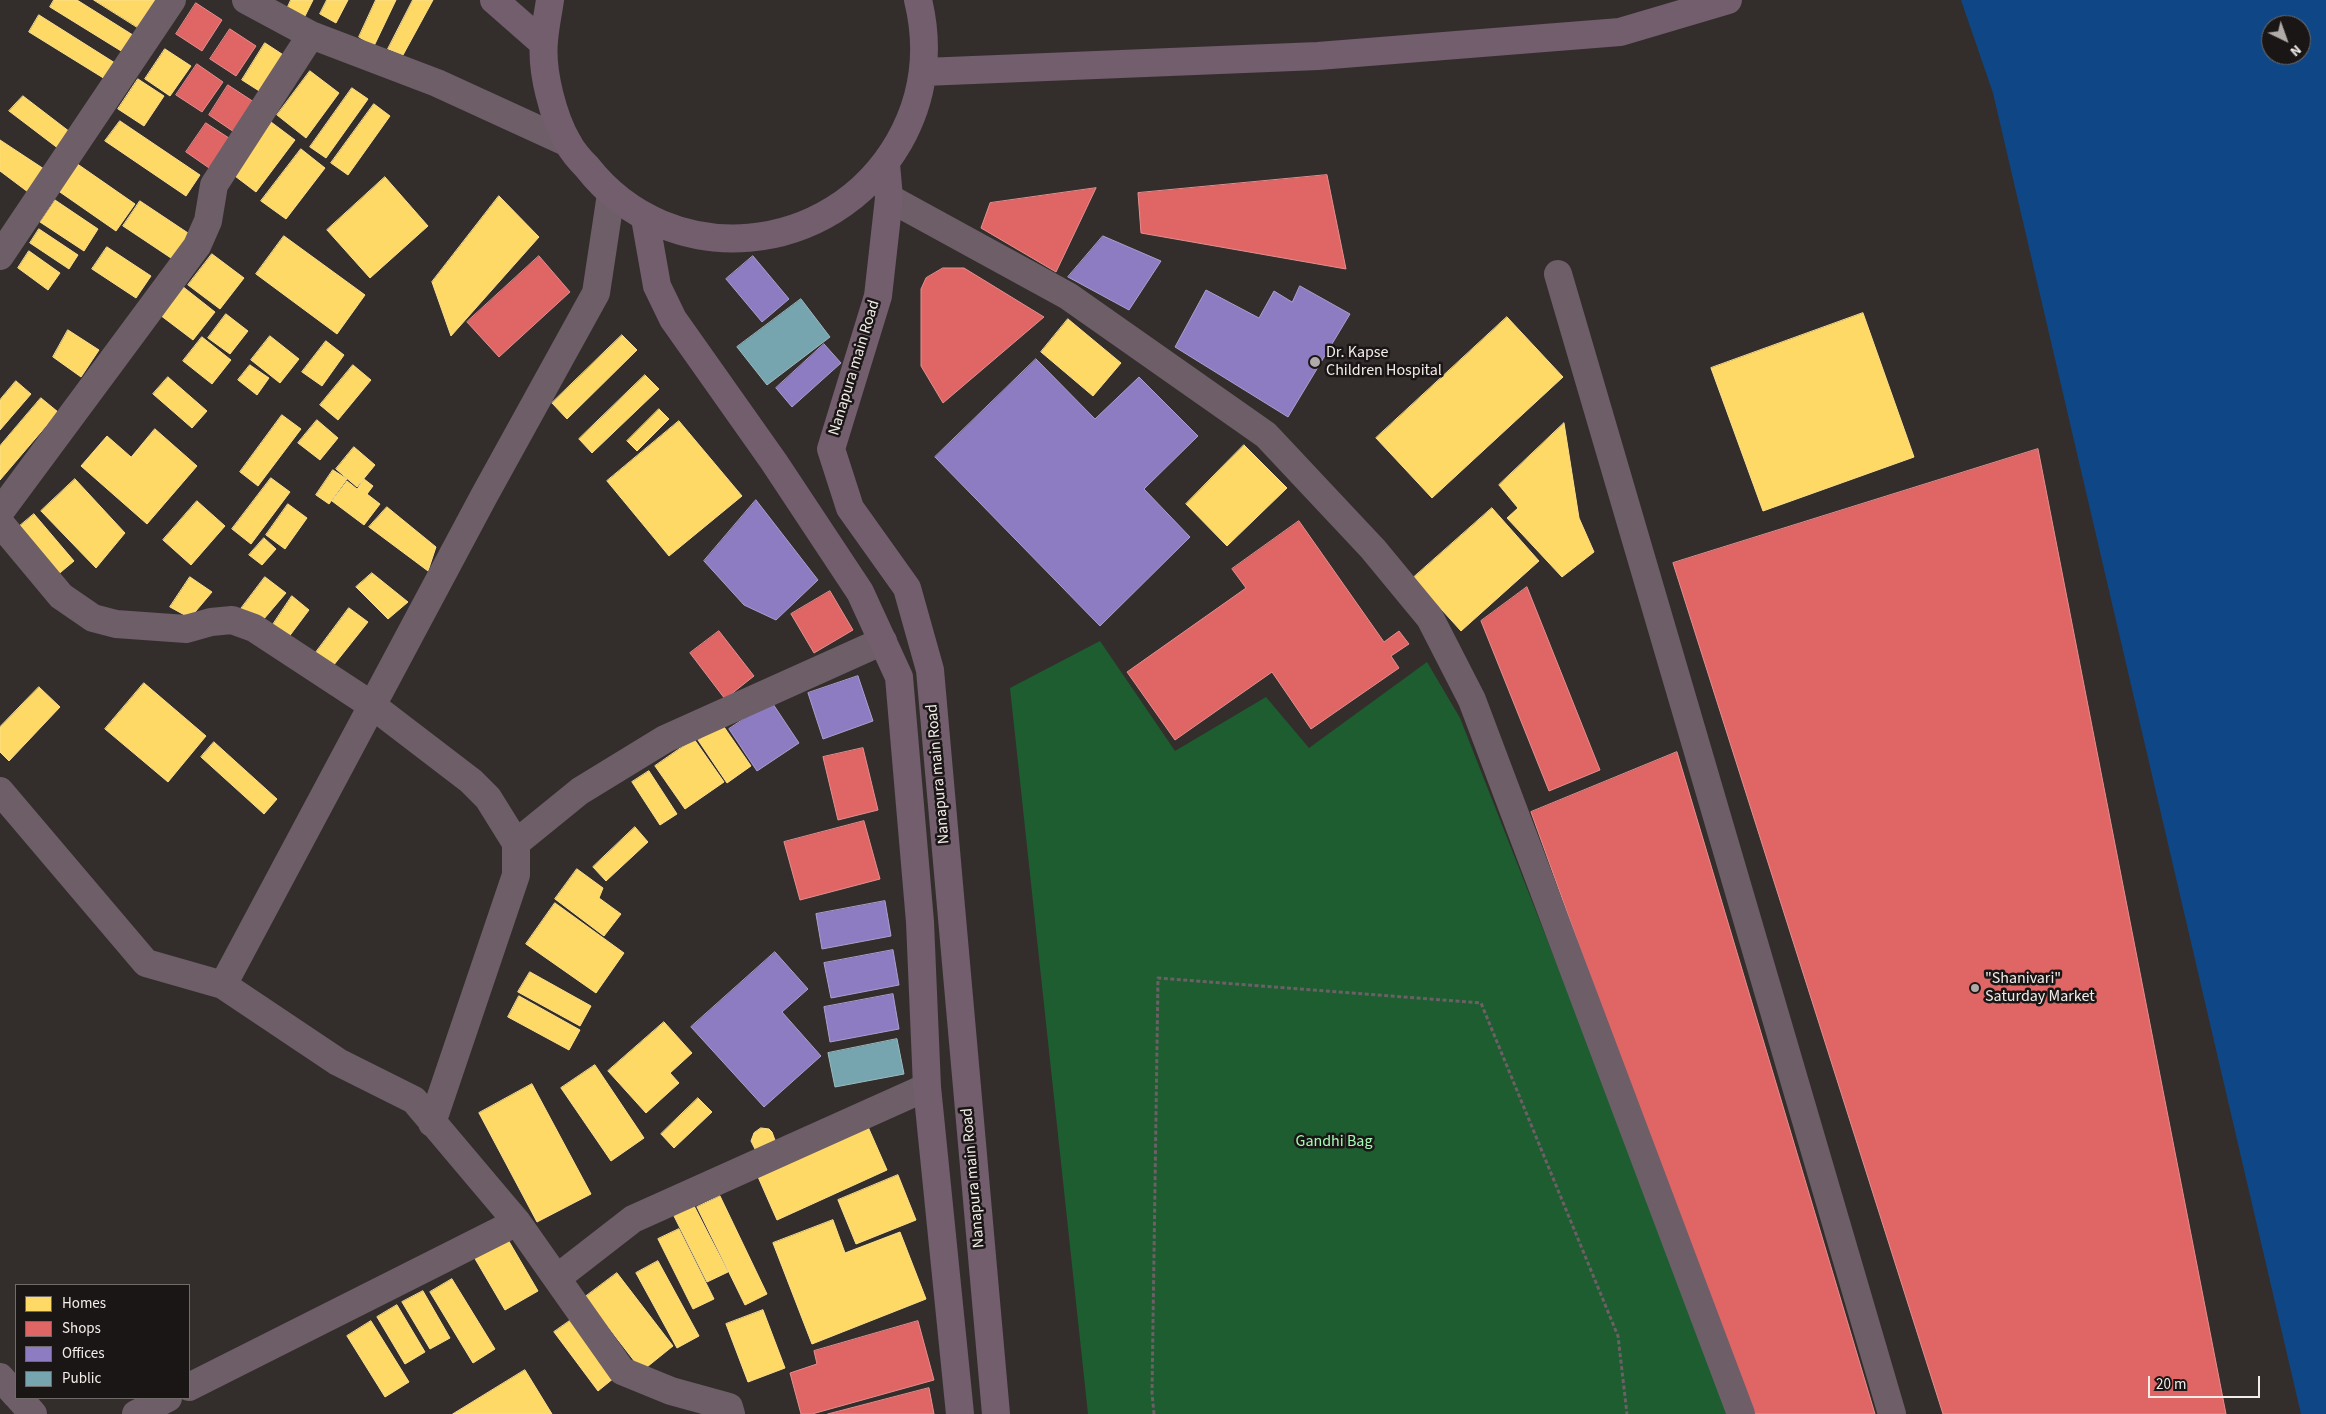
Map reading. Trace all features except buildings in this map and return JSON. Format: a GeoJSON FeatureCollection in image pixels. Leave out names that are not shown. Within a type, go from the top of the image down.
{"type":"FeatureCollection","features":[{"type":"Feature","properties":{"kind":"main road"},"geometry":{"type":"LineString","coordinates":[[494,0],[544,42]]}},
{"type":"Feature","properties":{"kind":"main road"},"geometry":{"type":"LineString","coordinates":[[550,0],[544,42],[549,94],[568,144],[602,186],[645,218],[695,236],[748,239],[801,228],[848,202],[886,164],[911,121],[924,72],[924,25],[918,0]]}},
{"type":"Feature","properties":{"kind":"main road"},"geometry":{"type":"LineString","coordinates":[[924,72],[1318,56],[1620,32],[1728,0]]}},
{"type":"Feature","properties":{"kind":"main road","name":"Nanapura main Road"},"geometry":{"type":"LineString","coordinates":[[886,164],[888,198],[878,296],[831,450],[850,508],[907,588],[930,670],[996,1414]]}},
{"type":"Feature","properties":{"kind":"main road","name":"Nanapura main Road"},"geometry":{"type":"LineString","coordinates":[[645,218],[657,286],[672,319],[774,462],[860,592],[899,677],[920,922],[927,1087],[960,1414]]}},
{"type":"Feature","properties":{"kind":"street"},"geometry":{"type":"LineString","coordinates":[[0,256],[172,0]]}},
{"type":"Feature","properties":{"kind":"street"},"geometry":{"type":"LineString","coordinates":[[246,0],[310,35],[437,82],[568,144]]}},
{"type":"Feature","properties":{"kind":"street"},"geometry":{"type":"LineString","coordinates":[[0,512],[197,246],[208,221],[214,185],[310,35]]}},
{"type":"Feature","properties":{"kind":"street"},"geometry":{"type":"LineString","coordinates":[[223,985],[484,496],[596,293],[611,194]]}},
{"type":"Feature","properties":{"kind":"street"},"geometry":{"type":"LineString","coordinates":[[888,198],[1068,296],[1266,435],[1373,550],[1430,618],[1472,700],[1741,1414]]}},
{"type":"Feature","properties":{"kind":"street"},"geometry":{"type":"LineString","coordinates":[[1558,274],[1892,1414]]}},
{"type":"Feature","properties":{"kind":"street"},"geometry":{"type":"LineString","coordinates":[[0,523],[61,596],[93,618],[116,624],[186,629],[232,620],[254,628],[373,706],[477,787],[488,798],[516,842],[516,875],[432,1123]]}},
{"type":"Feature","properties":{"kind":"street"},"geometry":{"type":"LineString","coordinates":[[516,842],[580,791],[665,739],[883,641]]}},
{"type":"Feature","properties":{"kind":"street"},"geometry":{"type":"LineString","coordinates":[[0,791],[146,963],[223,985],[338,1062],[414,1100],[518,1222],[622,1371],[671,1391],[729,1407],[731,1414]]}},
{"type":"Feature","properties":{"kind":"street"},"geometry":{"type":"LineString","coordinates":[[557,1278],[633,1219],[927,1087]]}},
{"type":"Feature","properties":{"kind":"street"},"geometry":{"type":"LineString","coordinates":[[190,1386],[518,1222]]}},
{"type":"Feature","properties":{"kind":"street"},"geometry":{"type":"LineString","coordinates":[[0,1377],[15,1394]]}},
{"type":"Feature","properties":{"kind":"street"},"geometry":{"type":"LineString","coordinates":[[20,1399],[33,1414]]}},
{"type":"Feature","properties":{"kind":"street"},"geometry":{"type":"LineString","coordinates":[[136,1414],[166,1399]]}},
{"type":"Feature","properties":{"kind":"path"},"geometry":{"type":"LineString","coordinates":[[1154,1414],[1152,1393],[1158,978],[1481,1003],[1618,1336],[1628,1414]]}},
{"type":"Feature","properties":{"kind":"green space","name":"Gandhi Bag"},"geometry":{"type":"Polygon","coordinates":[[[1100,641],[1175,751],[1266,697],[1309,748],[1427,662],[1460,718],[1668,1247],[1729,1414],[1088,1414],[1010,688],[1100,641]]]}},
{"type":"Feature","properties":{"kind":"water"},"geometry":{"type":"Polygon","coordinates":[[[1961,0],[2326,0],[2326,1414],[2301,1414],[1993,93],[1961,0]]]}},
{"type":"Feature","properties":{"kind":"place","name":"Dr. Kapse Children Hospital"},"geometry":{"type":"Point","coordinates":[1315,362]}},
{"type":"Feature","properties":{"kind":"place","name":"\"Shanivari\" Saturday Market"},"geometry":{"type":"Point","coordinates":[1975,988]}}]}
